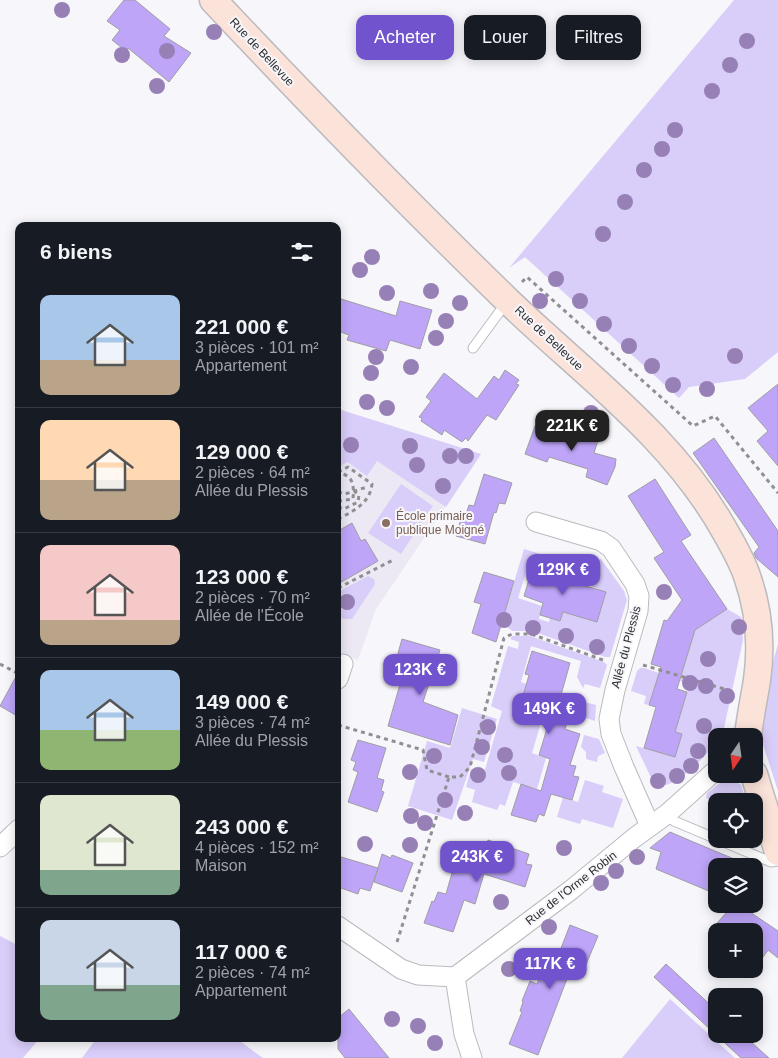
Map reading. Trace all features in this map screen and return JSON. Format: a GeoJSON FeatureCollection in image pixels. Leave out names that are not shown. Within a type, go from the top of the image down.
{"type":"FeatureCollection","features":[{"type":"Feature","properties":{"kind":"street","name":"Rue de Bellevue"},"geometry":{"type":"LineString","coordinates":[[213,0],[293,85],[508,300],[640,422],[684,468],[716,514],[747,575],[755,607],[760,644],[749,728]]}},
{"type":"Feature","properties":{"kind":"street","name":"Allée du Plessis"},"geometry":{"type":"LineString","coordinates":[[536,522],[601,541],[611,548],[635,584],[639,596],[638,611],[623,660],[609,719],[612,734],[621,758],[650,826]]}},
{"type":"Feature","properties":{"kind":"street","name":"Rue de l'Orme Robin"},"geometry":{"type":"LineString","coordinates":[[455,977],[667,814],[708,777]]}},
{"type":"Feature","properties":{"kind":"street"},"geometry":{"type":"LineString","coordinates":[[758,783],[773,818],[778,852]]}},
{"type":"Feature","properties":{"kind":"street"},"geometry":{"type":"LineString","coordinates":[[0,847],[15,833]]}},
{"type":"Feature","properties":{"kind":"street"},"geometry":{"type":"LineString","coordinates":[[341,928],[400,969],[418,975],[455,977],[464,1034],[472,1058]]}},
{"type":"Feature","properties":{"kind":"lane"},"geometry":{"type":"LineString","coordinates":[[473,348],[508,300]]}},
{"type":"Feature","properties":{"kind":"lane"},"geometry":{"type":"LineString","coordinates":[[667,814],[674,821],[771,862],[778,860]]}},
{"type":"Feature","properties":{"kind":"path"},"geometry":{"type":"LineString","coordinates":[[508,300],[527,277],[693,426],[714,416],[778,493]]}},
{"type":"Feature","properties":{"kind":"path"},"geometry":{"type":"LineString","coordinates":[[341,470],[348,467],[372,484],[371,493],[359,508],[341,517]]}},
{"type":"Feature","properties":{"kind":"path"},"geometry":{"type":"LineString","coordinates":[[341,473],[349,476],[352,480],[354,491],[353,499],[341,501]]}},
{"type":"Feature","properties":{"kind":"path"},"geometry":{"type":"LineString","coordinates":[[341,493],[345,494],[367,487]]}},
{"type":"Feature","properties":{"kind":"path"},"geometry":{"type":"LineString","coordinates":[[341,508],[344,509],[358,502],[359,495],[354,491]]}},
{"type":"Feature","properties":{"kind":"path"},"geometry":{"type":"LineString","coordinates":[[341,586],[395,559]]}},
{"type":"Feature","properties":{"kind":"path"},"geometry":{"type":"LineString","coordinates":[[341,726],[423,750],[427,770],[449,777],[460,777],[470,767],[504,638],[512,634],[531,634],[605,661],[616,658],[623,660]]}},
{"type":"Feature","properties":{"kind":"path"},"geometry":{"type":"LineString","coordinates":[[0,664],[15,672]]}},
{"type":"Feature","properties":{"kind":"path"},"geometry":{"type":"LineString","coordinates":[[659,670],[754,697]]}},
{"type":"Feature","properties":{"kind":"path"},"geometry":{"type":"LineString","coordinates":[[390,962],[449,777]]}},
{"type":"Feature","properties":{"kind":"shaded area"},"geometry":{"type":"Polygon","coordinates":[[[734,0],[778,0],[778,352],[745,379],[689,387],[679,398],[525,257],[509,268],[734,0]]]}},
{"type":"Feature","properties":{"kind":"shaded area","name":"École primaire publique Moigné"},"geometry":{"type":"Polygon","coordinates":[[[341,410],[481,454],[376,609],[358,660],[341,654],[341,410]]]}},
{"type":"Feature","properties":{"kind":"shaded area"},"geometry":{"type":"Polygon","coordinates":[[[341,410],[481,454],[446,507],[377,461],[367,476],[347,462],[341,466],[341,410]]]}},
{"type":"Feature","properties":{"kind":"shaded area"},"geometry":{"type":"Polygon","coordinates":[[[401,484],[433,506],[401,554],[368,533],[401,484]]]}},
{"type":"Feature","properties":{"kind":"shaded area"},"geometry":{"type":"Polygon","coordinates":[[[524,549],[554,558],[552,564],[546,563],[542,566],[529,563],[518,598],[542,606],[539,619],[549,622],[550,618],[560,621],[563,612],[597,622],[606,593],[587,584],[579,576],[581,567],[601,559],[624,591],[627,600],[610,657],[605,657],[532,631],[512,631],[502,622],[524,549]]]}},
{"type":"Feature","properties":{"kind":"shaded area"},"geometry":{"type":"Polygon","coordinates":[[[368,576],[374,579],[375,584],[352,619],[343,619],[341,617],[341,590],[368,576]]]}},
{"type":"Feature","properties":{"kind":"shaded area"},"geometry":{"type":"Polygon","coordinates":[[[727,609],[741,617],[743,640],[724,728],[708,728],[708,752],[684,775],[669,784],[659,786],[654,784],[636,746],[675,757],[682,734],[674,732],[690,684],[680,681],[695,630],[727,609]]]}},
{"type":"Feature","properties":{"kind":"shaded area"},"geometry":{"type":"Polygon","coordinates":[[[512,636],[530,636],[604,662],[607,665],[600,688],[585,684],[583,688],[577,677],[581,661],[531,646],[521,682],[532,686],[531,708],[520,704],[517,715],[536,721],[540,726],[532,753],[546,758],[537,789],[513,782],[505,806],[500,804],[497,810],[472,802],[475,790],[466,787],[471,769],[484,773],[502,711],[491,706],[508,646],[518,649],[519,642],[510,639],[512,636]]]}},
{"type":"Feature","properties":{"kind":"shaded area"},"geometry":{"type":"Polygon","coordinates":[[[778,644],[778,791],[763,744],[763,728],[759,728],[758,716],[778,644]]]}},
{"type":"Feature","properties":{"kind":"shaded area"},"geometry":{"type":"Polygon","coordinates":[[[640,668],[659,673],[664,685],[656,683],[649,705],[644,704],[646,696],[631,691],[637,671],[640,668]]]}},
{"type":"Feature","properties":{"kind":"shaded area"},"geometry":{"type":"Polygon","coordinates":[[[573,699],[596,705],[595,721],[583,717],[581,723],[574,723],[576,713],[570,710],[573,699]]]}},
{"type":"Feature","properties":{"kind":"shaded area"},"geometry":{"type":"Polygon","coordinates":[[[462,708],[497,719],[484,762],[473,759],[452,820],[408,806],[427,741],[450,748],[462,708]]]}},
{"type":"Feature","properties":{"kind":"shaded area"},"geometry":{"type":"Polygon","coordinates":[[[584,735],[599,739],[605,753],[598,756],[597,762],[586,759],[586,752],[581,747],[584,735]]]}},
{"type":"Feature","properties":{"kind":"shaded area"},"geometry":{"type":"Polygon","coordinates":[[[585,780],[604,786],[602,792],[623,799],[613,828],[582,819],[580,824],[557,817],[563,797],[578,802],[585,780]]]}},
{"type":"Feature","properties":{"kind":"shaded area"},"geometry":{"type":"Polygon","coordinates":[[[720,783],[737,783],[741,785],[744,793],[708,793],[708,799],[706,798],[707,793],[720,783]]]}},
{"type":"Feature","properties":{"kind":"shaded area"},"geometry":{"type":"Polygon","coordinates":[[[0,936],[15,944],[15,1042],[36,1042],[23,1058],[0,1058],[0,936]]]}},
{"type":"Feature","properties":{"kind":"shaded area"},"geometry":{"type":"Polygon","coordinates":[[[670,999],[708,1033],[708,1043],[718,1043],[735,1058],[622,1058],[670,999]]]}},
{"type":"Feature","properties":{"kind":"shaded area"},"geometry":{"type":"Polygon","coordinates":[[[94,1042],[241,1042],[263,1058],[82,1058],[94,1042]]]}},
{"type":"Feature","properties":{"kind":"building"},"geometry":{"type":"Polygon","coordinates":[[[124,0],[135,0],[170,29],[164,36],[191,53],[169,82],[128,48],[126,51],[112,40],[120,30],[107,21],[124,0]]]}},
{"type":"Feature","properties":{"kind":"building"},"geometry":{"type":"Polygon","coordinates":[[[341,299],[396,316],[400,301],[432,310],[420,349],[390,340],[386,351],[347,340],[349,335],[341,332],[341,299]]]}},
{"type":"Feature","properties":{"kind":"building"},"geometry":{"type":"Polygon","coordinates":[[[505,370],[519,380],[516,384],[519,385],[496,420],[487,415],[468,441],[466,438],[462,442],[444,430],[442,435],[421,421],[422,418],[419,417],[431,401],[426,397],[444,373],[477,399],[494,376],[499,380],[505,370]]]}},
{"type":"Feature","properties":{"kind":"building"},"geometry":{"type":"Polygon","coordinates":[[[778,384],[778,466],[757,441],[768,431],[748,408],[778,384]]]}},
{"type":"Feature","properties":{"kind":"building"},"geometry":{"type":"Polygon","coordinates":[[[535,426],[565,436],[567,429],[578,432],[578,429],[599,437],[594,453],[616,459],[615,467],[607,485],[586,477],[588,469],[549,457],[547,462],[525,454],[535,426]]]}},
{"type":"Feature","properties":{"kind":"building"},"geometry":{"type":"Polygon","coordinates":[[[714,438],[778,531],[778,577],[756,558],[754,553],[759,547],[693,453],[714,438]]]}},
{"type":"Feature","properties":{"kind":"building"},"geometry":{"type":"Polygon","coordinates":[[[484,474],[512,483],[505,504],[499,503],[496,513],[494,512],[485,544],[456,536],[463,512],[466,514],[469,505],[474,506],[484,474]]]}},
{"type":"Feature","properties":{"kind":"building"},"geometry":{"type":"Polygon","coordinates":[[[655,479],[691,535],[681,541],[727,609],[695,630],[677,689],[687,692],[675,732],[682,734],[675,757],[644,748],[656,707],[649,705],[661,667],[651,664],[664,620],[667,621],[682,600],[654,558],[664,552],[628,496],[655,479]]]}},
{"type":"Feature","properties":{"kind":"building"},"geometry":{"type":"Polygon","coordinates":[[[352,523],[361,541],[365,539],[378,561],[341,582],[341,529],[352,523]]]}},
{"type":"Feature","properties":{"kind":"building"},"geometry":{"type":"Polygon","coordinates":[[[533,566],[556,573],[555,577],[606,592],[597,622],[563,612],[560,621],[540,615],[543,603],[524,596],[533,566]]]}},
{"type":"Feature","properties":{"kind":"building"},"geometry":{"type":"Polygon","coordinates":[[[484,572],[514,581],[496,642],[472,633],[481,604],[474,602],[484,572]]]}},
{"type":"Feature","properties":{"kind":"building"},"geometry":{"type":"Polygon","coordinates":[[[402,639],[440,650],[423,702],[458,715],[450,745],[388,726],[405,667],[395,664],[402,639]]]}},
{"type":"Feature","properties":{"kind":"building"},"geometry":{"type":"Polygon","coordinates":[[[532,651],[570,663],[561,695],[574,699],[565,729],[580,734],[570,765],[576,766],[573,776],[579,777],[572,800],[551,794],[544,816],[539,814],[536,822],[511,815],[521,784],[541,791],[550,759],[539,755],[548,725],[518,713],[529,675],[525,674],[532,651]]]}},
{"type":"Feature","properties":{"kind":"building"},"geometry":{"type":"Polygon","coordinates":[[[15,678],[15,715],[0,706],[15,678]]]}},
{"type":"Feature","properties":{"kind":"building"},"geometry":{"type":"Polygon","coordinates":[[[358,740],[386,748],[377,778],[384,780],[381,791],[384,792],[377,812],[348,802],[358,772],[353,770],[356,762],[351,760],[358,740]]]}},
{"type":"Feature","properties":{"kind":"building"},"geometry":{"type":"Polygon","coordinates":[[[670,832],[732,858],[708,858],[708,891],[656,869],[661,852],[650,848],[670,832]]]}},
{"type":"Feature","properties":{"kind":"building"},"geometry":{"type":"Polygon","coordinates":[[[488,840],[529,854],[526,864],[532,865],[525,887],[484,874],[475,904],[464,900],[453,932],[424,923],[432,901],[434,902],[438,892],[446,894],[452,873],[454,874],[457,865],[478,872],[488,840]]]}},
{"type":"Feature","properties":{"kind":"building"},"geometry":{"type":"Polygon","coordinates":[[[382,854],[391,858],[392,855],[413,863],[402,892],[374,882],[382,854]]]}},
{"type":"Feature","properties":{"kind":"building"},"geometry":{"type":"Polygon","coordinates":[[[341,857],[378,868],[370,891],[360,888],[358,894],[341,888],[341,857]]]}},
{"type":"Feature","properties":{"kind":"building"},"geometry":{"type":"Polygon","coordinates":[[[726,913],[751,913],[778,931],[778,958],[768,950],[763,957],[763,923],[717,923],[726,913]]]}},
{"type":"Feature","properties":{"kind":"building"},"geometry":{"type":"Polygon","coordinates":[[[570,925],[598,936],[585,967],[573,963],[538,1055],[509,1044],[522,1012],[520,1011],[522,1001],[530,981],[537,984],[549,953],[558,956],[570,925]]]}},
{"type":"Feature","properties":{"kind":"building"},"geometry":{"type":"Polygon","coordinates":[[[666,964],[708,1003],[708,1027],[654,977],[666,964]]]}},
{"type":"Feature","properties":{"kind":"building"},"geometry":{"type":"Polygon","coordinates":[[[349,1009],[389,1058],[345,1058],[338,1049],[338,1042],[341,1042],[341,1016],[349,1009]]]}},
{"type":"Feature","properties":{"kind":"building"},"geometry":{"type":"Polygon","coordinates":[[[725,1043],[752,1043],[769,1058],[741,1058],[725,1043]]]}},
{"type":"Feature","properties":{"kind":"place","name":"École primaire publique Moigné"},"geometry":{"type":"Point","coordinates":[386,523]}}]}
